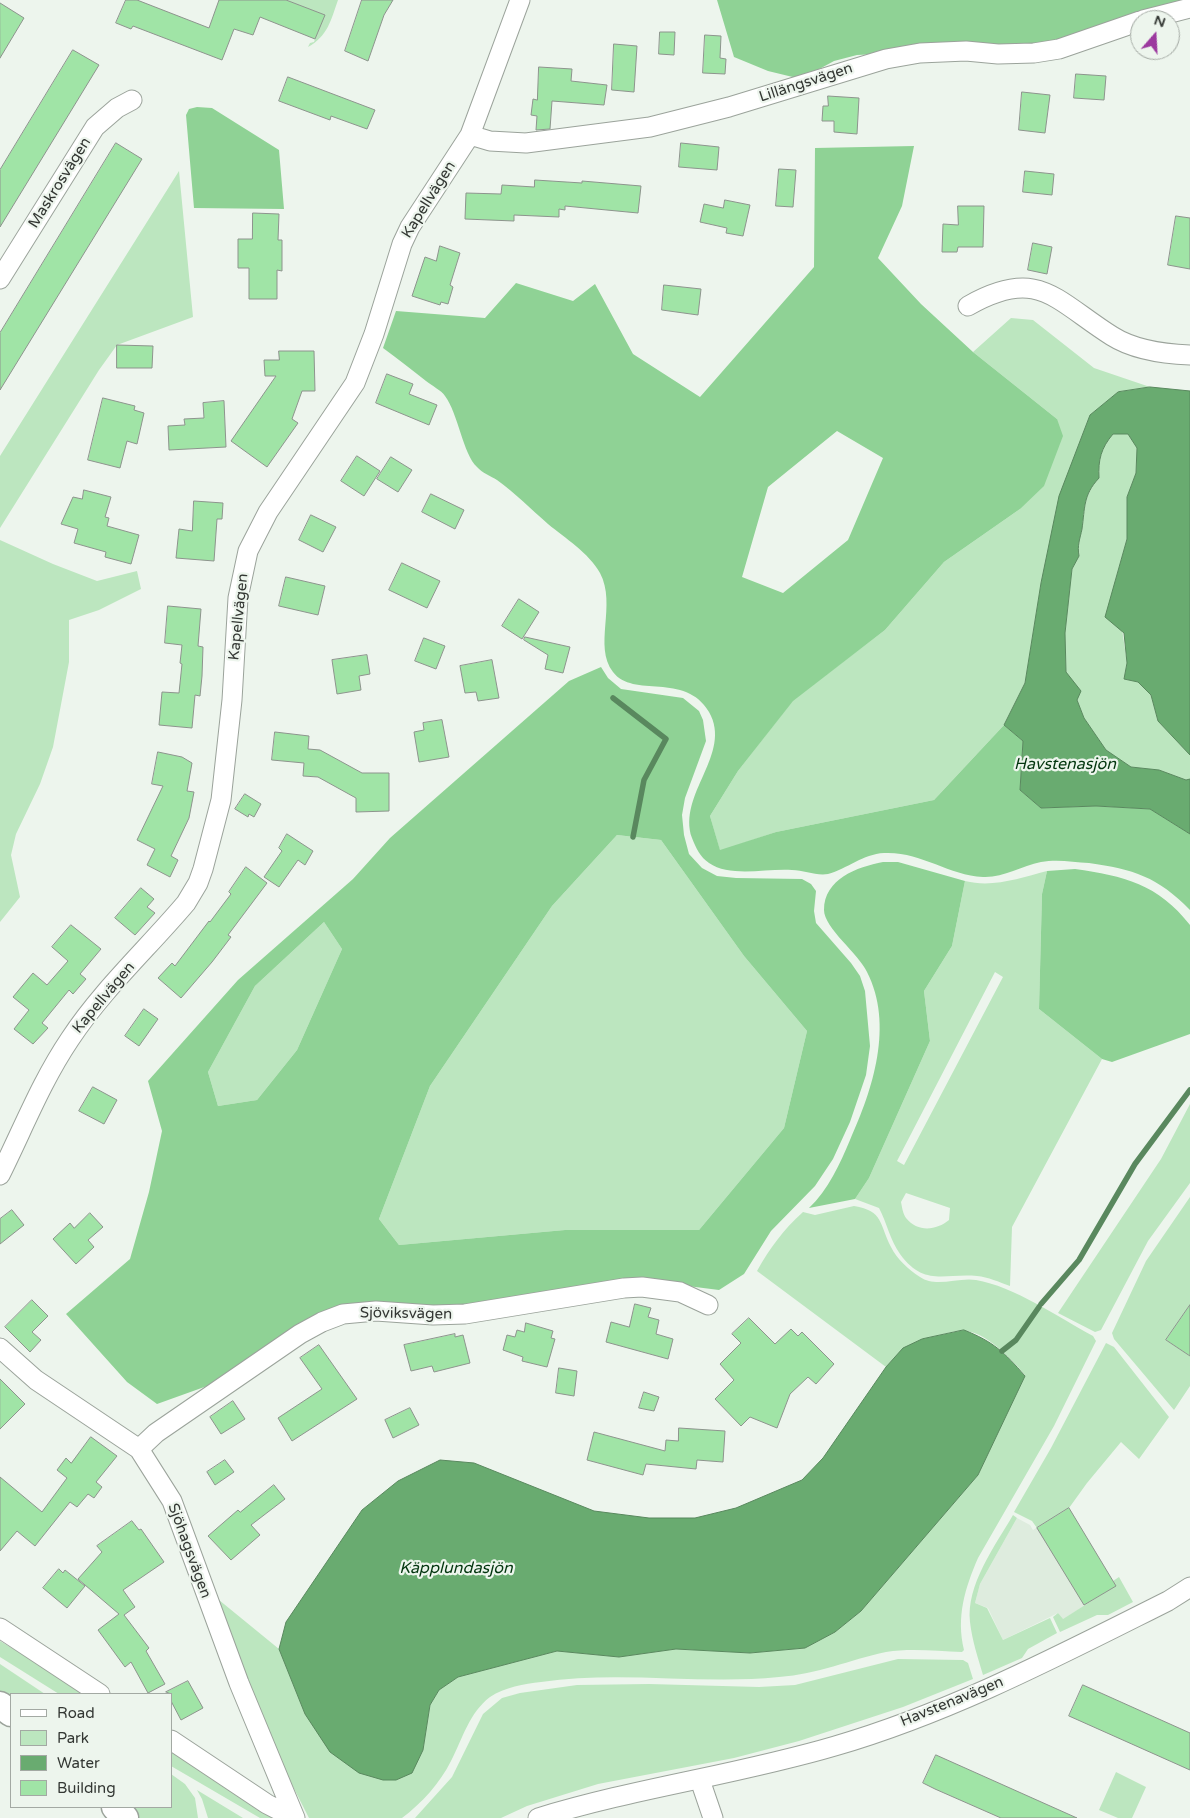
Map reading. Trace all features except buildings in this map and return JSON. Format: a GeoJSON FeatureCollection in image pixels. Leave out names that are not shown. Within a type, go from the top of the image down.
{"type":"FeatureCollection","features":[{"type":"Feature","properties":{"kind":"street","name":"Kapellvägen"},"geometry":{"type":"LineString","coordinates":[[0,1175],[33,1103],[68,1041],[92,1008],[186,903],[198,883],[213,835],[226,765],[238,598],[248,551],[270,508],[355,383],[368,352],[396,260],[410,227],[470,135],[520,0]]}},
{"type":"Feature","properties":{"kind":"street","name":"Lillängsvägen"},"geometry":{"type":"LineString","coordinates":[[470,135],[490,141],[526,143],[650,127],[721,110],[886,59],[920,53],[966,51],[1034,53],[1059,49],[1130,24]]}},
{"type":"Feature","properties":{"kind":"street","name":"Maskrosvägen"},"geometry":{"type":"LineString","coordinates":[[0,279],[95,127],[117,108],[132,100]]}},
{"type":"Feature","properties":{"kind":"street"},"geometry":{"type":"LineString","coordinates":[[968,306],[986,296],[1005,289],[1035,288],[1073,307],[1113,336],[1132,345],[1153,351],[1190,355]]}},
{"type":"Feature","properties":{"kind":"street","name":"Sjöviksvägen"},"geometry":{"type":"LineString","coordinates":[[139,1449],[156,1433],[300,1334],[343,1314],[376,1311],[433,1315],[465,1314],[608,1290],[642,1287],[680,1292],[708,1305]]}},
{"type":"Feature","properties":{"kind":"street","name":"Sjöhagsvägen"},"geometry":{"type":"LineString","coordinates":[[0,1348],[36,1380],[139,1449],[172,1501],[239,1684],[295,1818]]}},
{"type":"Feature","properties":{"kind":"street","name":"Havstenavägen"},"geometry":{"type":"LineString","coordinates":[[538,1818],[592,1801],[700,1780],[874,1734],[983,1692],[1168,1601],[1190,1588]]}},
{"type":"Feature","properties":{"kind":"street"},"geometry":{"type":"LineString","coordinates":[[0,1628],[98,1693]]}},
{"type":"Feature","properties":{"kind":"street","name":"Sjöhagsvägen"},"geometry":{"type":"LineString","coordinates":[[172,1741],[267,1804],[295,1818]]}},
{"type":"Feature","properties":{"kind":"street"},"geometry":{"type":"LineString","coordinates":[[700,1780],[713,1818]]}},
{"type":"Feature","properties":{"kind":"street"},"geometry":{"type":"LineString","coordinates":[[116,1808],[125,1818]]}},
{"type":"Feature","properties":{"kind":"shaded area"},"geometry":{"type":"Polygon","coordinates":[[[717,0],[1190,0],[1158,10],[1130,10],[1130,19],[1042,46],[857,55],[834,61],[801,79],[768,71],[734,57],[717,0]]]}},
{"type":"Feature","properties":{"kind":"shaded area"},"geometry":{"type":"Polygon","coordinates":[[[197,107],[212,108],[279,150],[284,209],[194,208],[186,115],[189,109],[197,107]]]}},
{"type":"Feature","properties":{"kind":"shaded area"},"geometry":{"type":"Polygon","coordinates":[[[914,146],[902,206],[878,258],[921,304],[973,352],[1057,419],[1063,436],[1044,486],[1020,509],[944,562],[885,630],[793,701],[738,771],[710,816],[720,850],[776,832],[934,800],[1004,725],[1023,741],[1020,790],[1041,808],[1096,806],[1150,809],[1190,834],[1190,910],[1167,890],[1144,876],[1119,868],[1089,863],[1047,861],[998,876],[983,877],[958,872],[922,859],[897,853],[869,856],[828,874],[814,874],[792,870],[728,870],[718,868],[706,861],[695,845],[689,822],[697,790],[710,759],[714,743],[715,728],[709,712],[699,700],[687,692],[673,688],[633,684],[622,680],[613,672],[607,662],[605,650],[606,598],[605,585],[600,573],[583,552],[510,490],[479,469],[468,453],[454,412],[445,396],[383,348],[396,311],[485,318],[516,283],[573,301],[595,284],[633,354],[700,397],[814,267],[815,148],[914,146]],[[837,431],[768,487],[742,577],[783,593],[848,540],[883,458],[837,431]]]}},
{"type":"Feature","properties":{"kind":"shaded area"},"geometry":{"type":"Polygon","coordinates":[[[601,667],[608,678],[621,689],[683,698],[699,711],[703,720],[706,741],[685,798],[682,815],[684,835],[689,854],[702,868],[717,876],[802,879],[811,884],[816,891],[814,911],[816,923],[860,976],[865,991],[870,1046],[866,1075],[850,1122],[833,1159],[815,1186],[771,1231],[744,1274],[719,1290],[664,1283],[456,1309],[361,1305],[221,1381],[157,1404],[127,1382],[66,1314],[130,1259],[149,1192],[162,1131],[148,1081],[238,980],[353,879],[390,838],[569,681],[601,667]],[[617,835],[552,906],[430,1086],[379,1219],[399,1245],[565,1230],[699,1230],[784,1128],[807,1031],[744,956],[661,840],[617,835]],[[324,922],[255,986],[208,1072],[218,1106],[257,1100],[297,1050],[342,949],[324,922]]]}},
{"type":"Feature","properties":{"kind":"shaded area"},"geometry":{"type":"Polygon","coordinates":[[[883,862],[898,862],[965,881],[952,946],[924,991],[930,1041],[869,1178],[855,1199],[809,1208],[833,1176],[858,1120],[873,1078],[880,1035],[879,1013],[875,992],[867,972],[830,925],[824,910],[825,899],[830,890],[844,876],[863,867],[883,862]]]}},
{"type":"Feature","properties":{"kind":"shaded area"},"geometry":{"type":"Polygon","coordinates":[[[1075,869],[1109,875],[1139,884],[1165,900],[1190,925],[1190,1034],[1112,1062],[1102,1059],[1039,1009],[1042,894],[1047,871],[1075,869]]]}},
{"type":"Feature","properties":{"kind":"shaded area"},"geometry":{"type":"Polygon","coordinates":[[[1069,1508],[1116,1586],[1062,1620],[1058,1613],[1003,1640],[988,1608],[975,1603],[980,1584],[1017,1518],[1030,1525],[1033,1530],[1069,1508]]]}},
{"type":"Feature","properties":{"kind":"green space"},"geometry":{"type":"Polygon","coordinates":[[[286,0],[338,0],[331,21],[324,33],[315,43],[308,47],[310,43],[314,42],[324,15],[286,0]]]}},
{"type":"Feature","properties":{"kind":"green space"},"geometry":{"type":"Polygon","coordinates":[[[179,171],[193,317],[117,345],[99,370],[0,528],[0,456],[179,171]]]}},
{"type":"Feature","properties":{"kind":"green space"},"geometry":{"type":"Polygon","coordinates":[[[1011,318],[1033,320],[1094,368],[1150,387],[1118,392],[1090,415],[1080,442],[1041,583],[1025,683],[1004,725],[934,800],[776,832],[720,851],[710,816],[738,771],[793,700],[885,630],[944,562],[1020,509],[1057,419],[973,352],[1011,318]]]}},
{"type":"Feature","properties":{"kind":"green space"},"geometry":{"type":"Polygon","coordinates":[[[1113,434],[1128,434],[1137,448],[1136,473],[1127,497],[1127,539],[1115,581],[1127,663],[1124,679],[1138,682],[1151,695],[1158,721],[1190,755],[1190,779],[1186,780],[1159,770],[1131,767],[1106,750],[1084,718],[1066,672],[1065,633],[1072,569],[1079,556],[1086,502],[1090,490],[1099,478],[1099,466],[1103,449],[1113,434]]]}},
{"type":"Feature","properties":{"kind":"green space"},"geometry":{"type":"Polygon","coordinates":[[[0,540],[97,581],[137,571],[141,589],[99,610],[69,620],[69,662],[53,747],[40,784],[16,834],[11,855],[20,897],[0,922],[0,540]]]}},
{"type":"Feature","properties":{"kind":"green space"},"geometry":{"type":"Polygon","coordinates":[[[617,835],[661,840],[744,956],[807,1031],[784,1128],[699,1230],[565,1230],[399,1245],[379,1219],[430,1086],[552,906],[617,835]]]}},
{"type":"Feature","properties":{"kind":"green space"},"geometry":{"type":"Polygon","coordinates":[[[1047,871],[1042,894],[1039,1009],[1102,1059],[1012,1227],[1010,1286],[981,1277],[926,1275],[909,1264],[900,1254],[879,1208],[855,1199],[869,1178],[930,1041],[924,991],[952,946],[965,881],[996,883],[1047,871]],[[995,972],[897,1161],[904,1165],[1003,977],[995,972]],[[906,1193],[901,1202],[905,1216],[911,1223],[922,1228],[933,1228],[949,1220],[950,1208],[906,1193]]]}},
{"type":"Feature","properties":{"kind":"green space"},"geometry":{"type":"Polygon","coordinates":[[[324,922],[342,949],[297,1050],[257,1100],[218,1106],[208,1072],[255,986],[324,922]]]}},
{"type":"Feature","properties":{"kind":"green space"},"geometry":{"type":"Polygon","coordinates":[[[1190,1104],[1190,1183],[1148,1241],[1101,1330],[1095,1332],[1058,1313],[1161,1159],[1190,1104]]]}},
{"type":"Feature","properties":{"kind":"green space"},"geometry":{"type":"Polygon","coordinates":[[[1190,1197],[1190,1305],[1166,1340],[1190,1356],[1190,1386],[1174,1410],[1114,1339],[1112,1333],[1146,1261],[1190,1197]]]}},
{"type":"Feature","properties":{"kind":"green space"},"geometry":{"type":"Polygon","coordinates":[[[854,1206],[864,1208],[876,1215],[896,1256],[920,1277],[933,1282],[969,1279],[990,1283],[1036,1304],[1093,1336],[1096,1341],[1054,1426],[978,1558],[969,1580],[961,1614],[964,1650],[962,1652],[914,1650],[886,1652],[820,1670],[779,1677],[720,1679],[600,1677],[515,1686],[490,1697],[483,1703],[467,1726],[442,1777],[417,1806],[402,1818],[309,1818],[284,1769],[208,1591],[279,1649],[305,1714],[423,1750],[430,1705],[439,1690],[458,1677],[557,1651],[619,1657],[676,1649],[750,1653],[805,1648],[835,1632],[861,1611],[978,1475],[1025,1375],[1006,1354],[990,1341],[964,1331],[950,1332],[914,1343],[903,1350],[886,1367],[757,1271],[777,1240],[803,1212],[815,1215],[854,1206]]]}},
{"type":"Feature","properties":{"kind":"green space"},"geometry":{"type":"Polygon","coordinates":[[[1106,1343],[1114,1347],[1169,1417],[1139,1459],[1121,1442],[1069,1508],[1037,1528],[1032,1521],[1014,1512],[1051,1448],[1106,1343]]]}},
{"type":"Feature","properties":{"kind":"green space"},"geometry":{"type":"Polygon","coordinates":[[[1013,1515],[1017,1518],[980,1584],[975,1603],[987,1608],[1003,1640],[1050,1618],[1057,1633],[1028,1649],[1022,1658],[983,1675],[970,1622],[972,1594],[983,1566],[1013,1515]]]}},
{"type":"Feature","properties":{"kind":"green space"},"geometry":{"type":"Polygon","coordinates":[[[1119,1577],[1133,1602],[1108,1615],[1097,1615],[1060,1632],[1053,1617],[1058,1613],[1063,1619],[1115,1586],[1113,1581],[1119,1577]]]}},
{"type":"Feature","properties":{"kind":"green space"},"geometry":{"type":"Polygon","coordinates":[[[0,1641],[87,1693],[57,1693],[0,1657],[0,1641]]]}},
{"type":"Feature","properties":{"kind":"green space"},"geometry":{"type":"Polygon","coordinates":[[[898,1659],[963,1660],[968,1663],[973,1679],[903,1707],[799,1741],[734,1758],[598,1784],[527,1806],[501,1818],[415,1818],[452,1777],[483,1714],[502,1698],[520,1693],[577,1685],[649,1684],[759,1687],[795,1685],[898,1659]]]}},
{"type":"Feature","properties":{"kind":"green space"},"geometry":{"type":"Polygon","coordinates":[[[0,1664],[44,1693],[10,1693],[10,1701],[0,1694],[0,1664]]]}},
{"type":"Feature","properties":{"kind":"green space"},"geometry":{"type":"Polygon","coordinates":[[[172,1746],[265,1810],[272,1818],[260,1818],[172,1767],[172,1746]]]}},
{"type":"Feature","properties":{"kind":"green space"},"geometry":{"type":"Polygon","coordinates":[[[1116,1772],[1146,1787],[1132,1818],[1118,1818],[1099,1810],[1116,1772]]]}},
{"type":"Feature","properties":{"kind":"green space"},"geometry":{"type":"Polygon","coordinates":[[[172,1775],[185,1784],[195,1798],[198,1818],[138,1818],[129,1808],[172,1808],[172,1775]]]}},
{"type":"Feature","properties":{"kind":"green space"},"geometry":{"type":"Polygon","coordinates":[[[197,1790],[243,1818],[208,1818],[197,1790]]]}},
{"type":"Feature","properties":{"kind":"water","name":"Havstenasjön"},"geometry":{"type":"Polygon","coordinates":[[[1150,387],[1190,391],[1190,755],[1158,721],[1151,695],[1138,682],[1124,679],[1127,663],[1124,633],[1105,617],[1127,539],[1127,497],[1136,473],[1137,448],[1128,434],[1113,434],[1106,444],[1100,460],[1099,478],[1087,496],[1079,556],[1072,569],[1065,633],[1066,672],[1081,691],[1077,700],[1084,718],[1106,750],[1131,767],[1159,770],[1186,780],[1190,779],[1190,834],[1150,809],[1096,806],[1041,808],[1020,790],[1023,741],[1004,725],[1025,683],[1041,583],[1059,496],[1090,415],[1118,392],[1150,387]]]}},
{"type":"Feature","properties":{"kind":"water","name":"Käpplundasjön"},"geometry":{"type":"Polygon","coordinates":[[[964,1330],[998,1348],[1025,1376],[978,1475],[861,1611],[835,1632],[805,1648],[750,1653],[676,1649],[619,1657],[557,1651],[458,1677],[439,1690],[430,1705],[423,1750],[412,1773],[396,1780],[383,1780],[359,1773],[330,1752],[305,1714],[279,1649],[286,1622],[362,1510],[398,1481],[440,1460],[474,1463],[594,1511],[649,1518],[695,1518],[736,1508],[802,1480],[823,1458],[886,1367],[903,1348],[922,1339],[964,1330]]]}},
{"type":"Feature","properties":{"kind":"waterway"},"geometry":{"type":"LineString","coordinates":[[613,698],[666,739],[644,780],[633,837]]}},
{"type":"Feature","properties":{"kind":"waterway"},"geometry":{"type":"LineString","coordinates":[[1041,1304],[1079,1260],[1135,1164],[1190,1090]]}},
{"type":"Feature","properties":{"kind":"waterway"},"geometry":{"type":"LineString","coordinates":[[1002,1351],[1016,1340],[1039,1307]]}}]}
